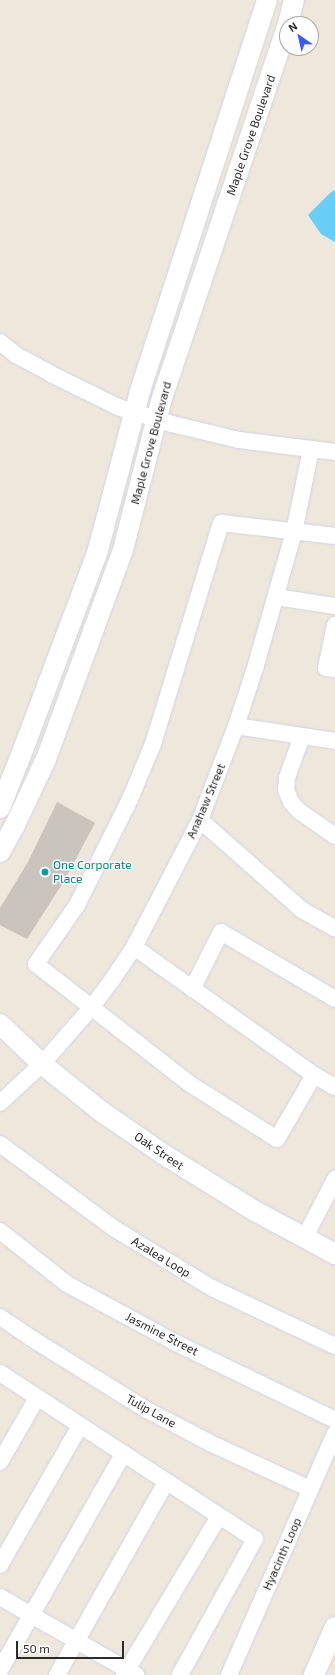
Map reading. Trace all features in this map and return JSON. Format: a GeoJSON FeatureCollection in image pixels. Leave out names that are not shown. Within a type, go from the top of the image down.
{"type":"FeatureCollection","features":[{"type":"Feature","properties":{"kind":"street","name":"Maple Grove Boulevard"},"geometry":{"type":"LineString","coordinates":[[0,808],[24,750],[98,550],[134,412],[267,0]]}},
{"type":"Feature","properties":{"kind":"street"},"geometry":{"type":"LineString","coordinates":[[290,16],[294,0]]}},
{"type":"Feature","properties":{"kind":"street","name":"Maple Grove Boulevard"},"geometry":{"type":"LineString","coordinates":[[0,852],[46,759],[123,550],[162,398],[279,51]]}},
{"type":"Feature","properties":{"kind":"street"},"geometry":{"type":"LineString","coordinates":[[0,342],[16,355],[74,387],[111,404],[134,412],[239,440],[335,452]]}},
{"type":"Feature","properties":{"kind":"street","name":"Anahaw Street"},"geometry":{"type":"LineString","coordinates":[[0,1103],[42,1064],[91,1008],[134,947],[200,820],[236,726],[256,665],[294,532],[311,449]]}},
{"type":"Feature","properties":{"kind":"street"},"geometry":{"type":"LineString","coordinates":[[314,1075],[277,1139],[190,1084],[36,964],[78,905],[127,805],[150,751],[174,681],[221,523],[335,536]]}},
{"type":"Feature","properties":{"kind":"street"},"geometry":{"type":"LineString","coordinates":[[276,597],[335,606]]}},
{"type":"Feature","properties":{"kind":"street"},"geometry":{"type":"LineString","coordinates":[[335,624],[326,668],[335,669]]}},
{"type":"Feature","properties":{"kind":"street"},"geometry":{"type":"LineString","coordinates":[[236,726],[335,741]]}},
{"type":"Feature","properties":{"kind":"street"},"geometry":{"type":"LineString","coordinates":[[302,736],[286,778],[286,790],[291,802],[299,812],[335,836]]}},
{"type":"Feature","properties":{"kind":"street"},"geometry":{"type":"LineString","coordinates":[[200,820],[302,910],[335,928]]}},
{"type":"Feature","properties":{"kind":"street"},"geometry":{"type":"LineString","coordinates":[[192,988],[221,932],[335,999]]}},
{"type":"Feature","properties":{"kind":"street"},"geometry":{"type":"LineString","coordinates":[[134,947],[314,1075],[335,1087]]}},
{"type":"Feature","properties":{"kind":"street","name":"Oak Street"},"geometry":{"type":"LineString","coordinates":[[0,1024],[42,1064],[102,1112],[163,1154],[255,1211],[304,1239],[335,1254]]}},
{"type":"Feature","properties":{"kind":"street","name":"Azalea Loop"},"geometry":{"type":"LineString","coordinates":[[0,1144],[115,1230],[212,1288],[335,1346]]}},
{"type":"Feature","properties":{"kind":"street"},"geometry":{"type":"LineString","coordinates":[[304,1239],[335,1179]]}},
{"type":"Feature","properties":{"kind":"street","name":"Jasmine Street"},"geometry":{"type":"LineString","coordinates":[[0,1231],[67,1284],[176,1343],[335,1420]]}},
{"type":"Feature","properties":{"kind":"street","name":"Tulip Lane"},"geometry":{"type":"LineString","coordinates":[[0,1317],[34,1340],[147,1410],[210,1443],[310,1489]]}},
{"type":"Feature","properties":{"kind":"street"},"geometry":{"type":"LineString","coordinates":[[0,1374],[255,1539],[180,1675]]}},
{"type":"Feature","properties":{"kind":"street"},"geometry":{"type":"LineString","coordinates":[[0,1462],[37,1398]]}},
{"type":"Feature","properties":{"kind":"street"},"geometry":{"type":"LineString","coordinates":[[0,1564],[80,1426]]}},
{"type":"Feature","properties":{"kind":"street","name":"Hyacinth Loop"},"geometry":{"type":"LineString","coordinates":[[229,1675],[335,1433]]}},
{"type":"Feature","properties":{"kind":"street"},"geometry":{"type":"LineString","coordinates":[[0,1670],[123,1454]]}},
{"type":"Feature","properties":{"kind":"street"},"geometry":{"type":"LineString","coordinates":[[57,1675],[166,1482]]}},
{"type":"Feature","properties":{"kind":"street"},"geometry":{"type":"LineString","coordinates":[[0,1598],[129,1673],[219,1516]]}},
{"type":"Feature","properties":{"kind":"street"},"geometry":{"type":"LineString","coordinates":[[314,1675],[335,1627]]}},
{"type":"Feature","properties":{"kind":"water"},"geometry":{"type":"Polygon","coordinates":[[[335,190],[335,242],[321,234],[308,215],[335,190]]]}},
{"type":"Feature","properties":{"kind":"building","name":"One Corporate Place"},"geometry":{"type":"Polygon","coordinates":[[[57,802],[95,823],[64,881],[27,939],[0,925],[0,908],[28,862],[57,802]]]}},
{"type":"Feature","properties":{"kind":"place","name":"One Corporate Place"},"geometry":{"type":"Point","coordinates":[45,872]}}]}
